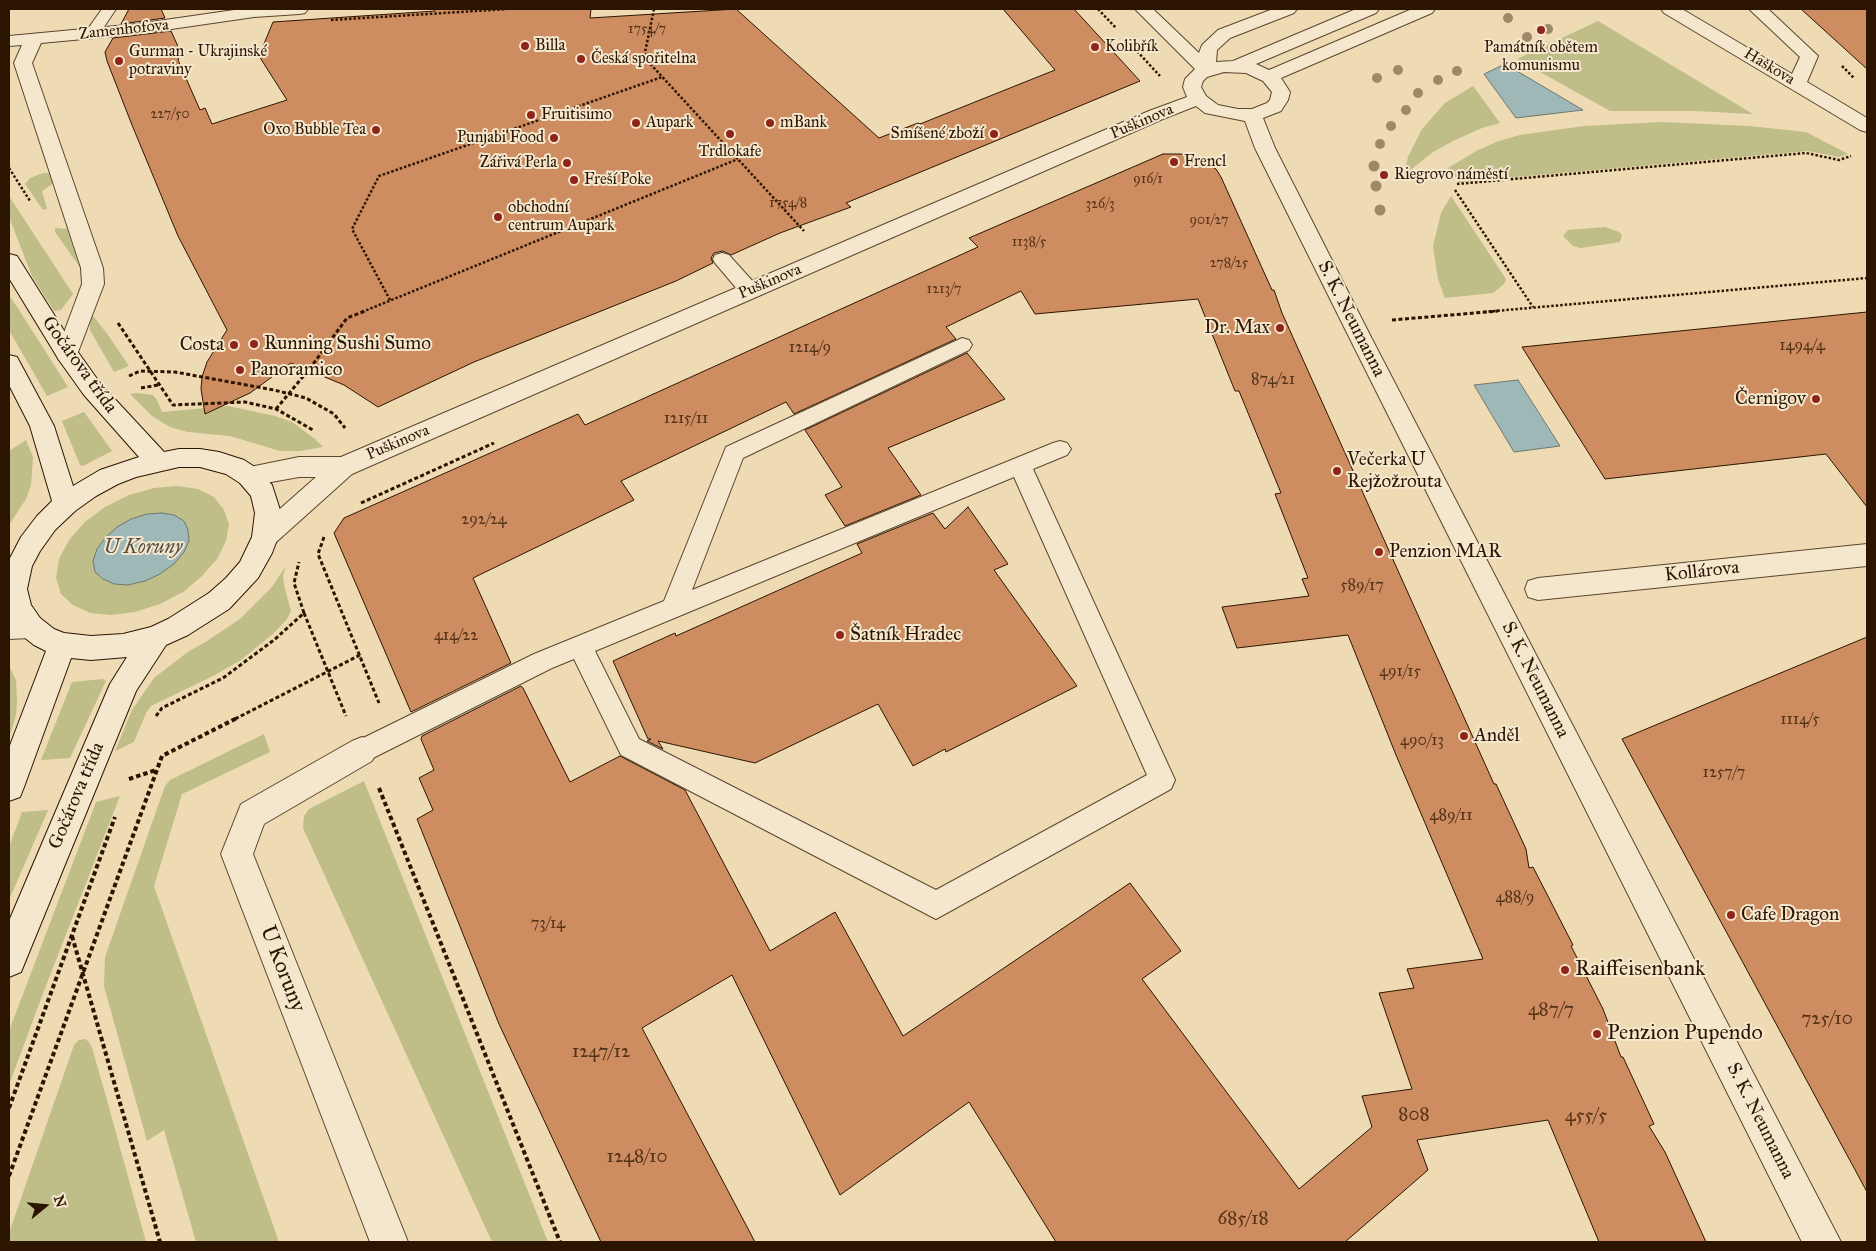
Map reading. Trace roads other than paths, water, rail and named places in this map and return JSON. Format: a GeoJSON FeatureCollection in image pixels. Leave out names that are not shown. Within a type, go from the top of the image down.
{"type":"FeatureCollection","features":[{"type":"Feature","properties":{"kind":"street","name":"Zamenhofova"},"geometry":{"type":"LineString","coordinates":[[10,41],[160,27],[254,12],[299,9]]}},
{"type":"Feature","properties":{"kind":"street"},"geometry":{"type":"LineString","coordinates":[[1143,9],[1206,70]]}},
{"type":"Feature","properties":{"kind":"street"},"geometry":{"type":"LineString","coordinates":[[1206,70],[1208,49],[1224,34],[1288,9]]}},
{"type":"Feature","properties":{"kind":"street"},"geometry":{"type":"LineString","coordinates":[[1237,66],[1370,9]]}},
{"type":"Feature","properties":{"kind":"street"},"geometry":{"type":"LineString","coordinates":[[1206,70],[1223,66],[1237,66],[1249,68],[1269,77],[1426,9]]}},
{"type":"Feature","properties":{"kind":"street","name":"Haškova"},"geometry":{"type":"LineString","coordinates":[[1670,9],[1867,126]]}},
{"type":"Feature","properties":{"kind":"street"},"geometry":{"type":"LineString","coordinates":[[1758,9],[1809,56],[1798,84]]}},
{"type":"Feature","properties":{"kind":"street"},"geometry":{"type":"LineString","coordinates":[[34,38],[23,63],[92,268],[93,284],[67,354]]}},
{"type":"Feature","properties":{"kind":"street","name":"Puškinova"},"geometry":{"type":"LineString","coordinates":[[1206,70],[1194,79],[1192,87],[1198,100],[1212,109],[1224,113],[1252,115],[1274,107],[1279,100],[1281,92],[1277,84],[1269,77]]}},
{"type":"Feature","properties":{"kind":"street","name":"Puškinova"},"geometry":{"type":"LineString","coordinates":[[265,537],[352,462],[1156,115],[1198,100]]}},
{"type":"Feature","properties":{"kind":"street","name":"S. K. Neumanna"},"geometry":{"type":"LineString","coordinates":[[1252,115],[1265,148],[1353,324],[1822,1242]]}},
{"type":"Feature","properties":{"kind":"street","name":"Gočárova třída"},"geometry":{"type":"LineString","coordinates":[[9,261],[67,354],[101,400],[157,461]]}},
{"type":"Feature","properties":{"kind":"street"},"geometry":{"type":"LineString","coordinates":[[9,363],[42,426],[66,504]]}},
{"type":"Feature","properties":{"kind":"street"},"geometry":{"type":"LineString","coordinates":[[179,458],[209,460],[235,467],[249,476],[263,492],[268,513],[265,537],[259,554],[249,570],[218,601],[178,627],[156,637],[122,646],[91,648],[62,645],[19,627],[14,589],[19,566],[19,550],[66,504],[87,489],[109,477],[133,468],[157,461],[179,458]]}},
{"type":"Feature","properties":{"kind":"street","name":"Puškinova"},"geometry":{"type":"LineString","coordinates":[[249,476],[299,467],[352,462]]}},
{"type":"Feature","properties":{"kind":"street","name":"Kollárova"},"geometry":{"type":"LineString","coordinates":[[1538,589],[1867,554]]}},
{"type":"Feature","properties":{"kind":"street","name":"Gočárova třída"},"geometry":{"type":"LineString","coordinates":[[9,960],[124,684],[156,637]]}},
{"type":"Feature","properties":{"kind":"street"},"geometry":{"type":"LineString","coordinates":[[9,787],[62,645]]}},
{"type":"Feature","properties":{"kind":"street","name":"U Koruny"},"geometry":{"type":"LineString","coordinates":[[362,751],[252,814],[237,854],[389,1242]]}},
{"type":"Feature","properties":{"kind":"lane"},"geometry":{"type":"LineString","coordinates":[[93,33],[109,9]]}},
{"type":"Feature","properties":{"kind":"lane"},"geometry":{"type":"LineString","coordinates":[[722,259],[750,291]]}},
{"type":"Feature","properties":{"kind":"lane"},"geometry":{"type":"LineString","coordinates":[[673,608],[734,454],[962,345]]}},
{"type":"Feature","properties":{"kind":"lane"},"geometry":{"type":"LineString","coordinates":[[362,751],[543,661],[1060,448]]}},
{"type":"Feature","properties":{"kind":"lane"},"geometry":{"type":"LineString","coordinates":[[580,646],[630,747],[936,905],[1162,780],[1020,465]]}},
{"type":"Feature","properties":{"kind":"water"},"geometry":{"type":"Polygon","coordinates":[[[1505,64],[1583,110],[1516,118],[1484,74],[1505,64]]]}},
{"type":"Feature","properties":{"kind":"water"},"geometry":{"type":"Polygon","coordinates":[[[1518,380],[1560,446],[1514,452],[1474,385],[1518,380]]]}},
{"type":"Feature","properties":{"kind":"water","name":"U Koruny"},"geometry":{"type":"Polygon","coordinates":[[[162,513],[174,515],[184,521],[188,530],[189,541],[184,552],[174,564],[160,574],[145,581],[128,585],[114,584],[103,579],[95,572],[93,561],[97,549],[117,527],[131,519],[147,514],[162,513]]]}},
{"type":"Feature","properties":{"kind":"place","name":"Památník obětem komunismu"},"geometry":{"type":"Point","coordinates":[1541,30]}},
{"type":"Feature","properties":{"kind":"place","name":"Billa"},"geometry":{"type":"Point","coordinates":[525,46]}},
{"type":"Feature","properties":{"kind":"place","name":"Kolibřík"},"geometry":{"type":"Point","coordinates":[1095,47]}},
{"type":"Feature","properties":{"kind":"place","name":"Česká spořitelna"},"geometry":{"type":"Point","coordinates":[581,59]}},
{"type":"Feature","properties":{"kind":"place","name":"Gurman - Ukrajinské potraviny"},"geometry":{"type":"Point","coordinates":[119,61]}},
{"type":"Feature","properties":{"kind":"place","name":"Fruitisimo"},"geometry":{"type":"Point","coordinates":[531,115]}},
{"type":"Feature","properties":{"kind":"place","name":"Aupark"},"geometry":{"type":"Point","coordinates":[636,123]}},
{"type":"Feature","properties":{"kind":"place","name":"mBank"},"geometry":{"type":"Point","coordinates":[770,123]}},
{"type":"Feature","properties":{"kind":"place","name":"Oxo Bubble Tea"},"geometry":{"type":"Point","coordinates":[376,130]}},
{"type":"Feature","properties":{"kind":"place","name":"Trdlokafe"},"geometry":{"type":"Point","coordinates":[730,134]}},
{"type":"Feature","properties":{"kind":"place","name":"Smíšené zboží"},"geometry":{"type":"Point","coordinates":[994,134]}},
{"type":"Feature","properties":{"kind":"place","name":"Punjabi Food"},"geometry":{"type":"Point","coordinates":[554,138]}},
{"type":"Feature","properties":{"kind":"place","name":"Frencl"},"geometry":{"type":"Point","coordinates":[1174,162]}},
{"type":"Feature","properties":{"kind":"place","name":"Zářivá Perla"},"geometry":{"type":"Point","coordinates":[567,163]}},
{"type":"Feature","properties":{"kind":"place","name":"Riegrovo náměstí"},"geometry":{"type":"Point","coordinates":[1384,175]}},
{"type":"Feature","properties":{"kind":"place","name":"Freší Poke"},"geometry":{"type":"Point","coordinates":[574,180]}},
{"type":"Feature","properties":{"kind":"place","name":"obchodní centrum Aupark"},"geometry":{"type":"Point","coordinates":[498,217]}},
{"type":"Feature","properties":{"kind":"place","name":"Dr. Max"},"geometry":{"type":"Point","coordinates":[1280,328]}},
{"type":"Feature","properties":{"kind":"place","name":"Running Sushi Sumo"},"geometry":{"type":"Point","coordinates":[254,344]}},
{"type":"Feature","properties":{"kind":"place","name":"Costa"},"geometry":{"type":"Point","coordinates":[234,345]}},
{"type":"Feature","properties":{"kind":"place","name":"Panoramico"},"geometry":{"type":"Point","coordinates":[240,370]}},
{"type":"Feature","properties":{"kind":"place","name":"Černigov"},"geometry":{"type":"Point","coordinates":[1816,399]}},
{"type":"Feature","properties":{"kind":"place","name":"Večerka U Rejžožrouta"},"geometry":{"type":"Point","coordinates":[1337,471]}},
{"type":"Feature","properties":{"kind":"place","name":"Penzion MAR"},"geometry":{"type":"Point","coordinates":[1379,552]}},
{"type":"Feature","properties":{"kind":"place","name":"Šatník Hradec"},"geometry":{"type":"Point","coordinates":[840,635]}},
{"type":"Feature","properties":{"kind":"place","name":"Anděl"},"geometry":{"type":"Point","coordinates":[1464,736]}},
{"type":"Feature","properties":{"kind":"place","name":"Cafe Dragon"},"geometry":{"type":"Point","coordinates":[1731,915]}},
{"type":"Feature","properties":{"kind":"place","name":"Raiffeisenbank"},"geometry":{"type":"Point","coordinates":[1565,970]}},
{"type":"Feature","properties":{"kind":"place","name":"Penzion Pupendo"},"geometry":{"type":"Point","coordinates":[1597,1034]}}]}
